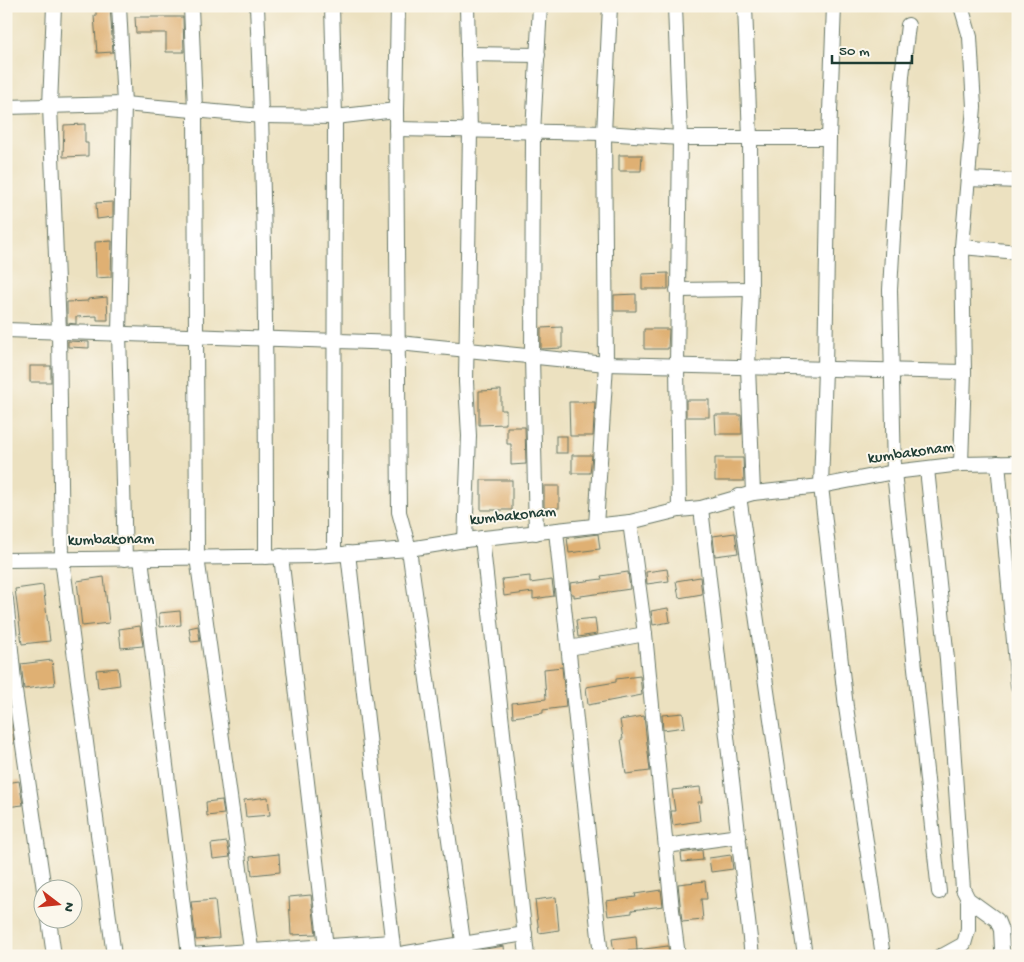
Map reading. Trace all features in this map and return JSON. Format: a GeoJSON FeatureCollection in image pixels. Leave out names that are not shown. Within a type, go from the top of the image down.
{"type":"FeatureCollection","features":[{"type":"Feature","properties":{"kind":"street"},"geometry":{"type":"LineString","coordinates":[[54,6],[50,106],[59,331],[62,559],[114,956]]}},
{"type":"Feature","properties":{"kind":"street"},"geometry":{"type":"LineString","coordinates":[[119,6],[124,104],[119,333],[125,560]]}},
{"type":"Feature","properties":{"kind":"street"},"geometry":{"type":"LineString","coordinates":[[191,6],[196,110],[197,558],[251,953]]}},
{"type":"Feature","properties":{"kind":"street"},"geometry":{"type":"LineString","coordinates":[[257,6],[262,116],[266,339],[266,556]]}},
{"type":"Feature","properties":{"kind":"street"},"geometry":{"type":"LineString","coordinates":[[332,6],[335,117],[334,554]]}},
{"type":"Feature","properties":{"kind":"street"},"geometry":{"type":"LineString","coordinates":[[398,6],[396,129],[400,512],[409,549],[464,950]]}},
{"type":"Feature","properties":{"kind":"street"},"geometry":{"type":"LineString","coordinates":[[465,540],[469,436],[466,349],[470,131],[466,6]]}},
{"type":"Feature","properties":{"kind":"street"},"geometry":{"type":"LineString","coordinates":[[536,533],[532,357],[532,132],[540,6]]}},
{"type":"Feature","properties":{"kind":"street"},"geometry":{"type":"LineString","coordinates":[[596,526],[606,364],[604,134],[610,6]]}},
{"type":"Feature","properties":{"kind":"street"},"geometry":{"type":"LineString","coordinates":[[675,6],[680,138],[677,290],[679,510]]}},
{"type":"Feature","properties":{"kind":"street"},"geometry":{"type":"LineString","coordinates":[[745,6],[750,138],[751,289],[746,495],[805,956]]}},
{"type":"Feature","properties":{"kind":"street"},"geometry":{"type":"LineString","coordinates":[[834,6],[829,138],[826,369],[821,486],[846,707],[882,956]]}},
{"type":"Feature","properties":{"kind":"street"},"geometry":{"type":"LineString","coordinates":[[961,6],[970,37],[974,107],[962,247],[964,372],[961,464]]}},
{"type":"Feature","properties":{"kind":"street"},"geometry":{"type":"LineString","coordinates":[[908,25],[902,76],[890,290],[894,472],[939,892]]}},
{"type":"Feature","properties":{"kind":"street"},"geometry":{"type":"LineString","coordinates":[[468,54],[538,56]]}},
{"type":"Feature","properties":{"kind":"street"},"geometry":{"type":"LineString","coordinates":[[6,107],[124,104],[262,116],[335,117],[396,110]]}},
{"type":"Feature","properties":{"kind":"street"},"geometry":{"type":"LineString","coordinates":[[396,129],[604,134],[680,138],[829,138]]}},
{"type":"Feature","properties":{"kind":"street"},"geometry":{"type":"LineString","coordinates":[[968,180],[1018,180]]}},
{"type":"Feature","properties":{"kind":"street"},"geometry":{"type":"LineString","coordinates":[[962,247],[1018,252]]}},
{"type":"Feature","properties":{"kind":"street"},"geometry":{"type":"LineString","coordinates":[[677,290],[751,289]]}},
{"type":"Feature","properties":{"kind":"street"},"geometry":{"type":"LineString","coordinates":[[6,330],[399,343],[606,364],[964,372]]}},
{"type":"Feature","properties":{"kind":"street"},"geometry":{"type":"LineString","coordinates":[[998,463],[1018,686]]}},
{"type":"Feature","properties":{"kind":"street","name":"kumbakonam"},"geometry":{"type":"LineString","coordinates":[[6,560],[125,560],[141,558],[281,556],[409,549],[465,540],[630,522],[679,510],[701,508],[746,495],[821,486],[894,472],[961,464],[1018,463]]}},
{"type":"Feature","properties":{"kind":"street"},"geometry":{"type":"LineString","coordinates":[[927,469],[947,659],[963,889],[968,899],[968,930],[964,944],[940,956]]}},
{"type":"Feature","properties":{"kind":"street"},"geometry":{"type":"LineString","coordinates":[[701,508],[740,836],[752,956]]}},
{"type":"Feature","properties":{"kind":"street"},"geometry":{"type":"LineString","coordinates":[[630,522],[645,634],[678,956]]}},
{"type":"Feature","properties":{"kind":"street"},"geometry":{"type":"LineString","coordinates":[[556,531],[602,956]]}},
{"type":"Feature","properties":{"kind":"street"},"geometry":{"type":"LineString","coordinates":[[482,538],[527,956]]}},
{"type":"Feature","properties":{"kind":"street"},"geometry":{"type":"LineString","coordinates":[[348,553],[393,951]]}},
{"type":"Feature","properties":{"kind":"street"},"geometry":{"type":"LineString","coordinates":[[281,556],[326,951]]}},
{"type":"Feature","properties":{"kind":"street"},"geometry":{"type":"LineString","coordinates":[[141,558],[189,955],[326,951],[464,950],[525,934]]}},
{"type":"Feature","properties":{"kind":"street"},"geometry":{"type":"LineString","coordinates":[[6,599],[15,691],[43,880]]}},
{"type":"Feature","properties":{"kind":"street"},"geometry":{"type":"LineString","coordinates":[[568,648],[645,634]]}},
{"type":"Feature","properties":{"kind":"street"},"geometry":{"type":"LineString","coordinates":[[666,846],[740,836]]}},
{"type":"Feature","properties":{"kind":"street"},"geometry":{"type":"LineString","coordinates":[[968,899],[997,920],[1001,930],[1004,956]]}},
{"type":"Feature","properties":{"kind":"street"},"geometry":{"type":"LineString","coordinates":[[50,930],[54,956]]}},
{"type":"Feature","properties":{"kind":"building"},"geometry":{"type":"Polygon","coordinates":[[[96,6],[110,6],[113,52],[97,53],[94,16],[96,16],[96,6]]]}},
{"type":"Feature","properties":{"kind":"building"},"geometry":{"type":"Polygon","coordinates":[[[135,17],[183,17],[184,52],[166,52],[166,33],[136,33],[135,17]]]}},
{"type":"Feature","properties":{"kind":"building"},"geometry":{"type":"Polygon","coordinates":[[[85,124],[85,143],[88,143],[88,156],[63,157],[64,125],[85,124]]]}},
{"type":"Feature","properties":{"kind":"building"},"geometry":{"type":"Polygon","coordinates":[[[619,155],[642,155],[641,171],[619,171],[619,155]]]}},
{"type":"Feature","properties":{"kind":"building"},"geometry":{"type":"Polygon","coordinates":[[[113,202],[113,217],[97,219],[96,203],[113,202]]]}},
{"type":"Feature","properties":{"kind":"building"},"geometry":{"type":"Polygon","coordinates":[[[112,241],[111,277],[96,278],[95,242],[112,241]]]}},
{"type":"Feature","properties":{"kind":"building"},"geometry":{"type":"Polygon","coordinates":[[[668,273],[668,289],[642,289],[642,274],[668,273]]]}},
{"type":"Feature","properties":{"kind":"building"},"geometry":{"type":"Polygon","coordinates":[[[636,294],[636,311],[614,311],[614,295],[636,294]]]}},
{"type":"Feature","properties":{"kind":"building"},"geometry":{"type":"Polygon","coordinates":[[[107,297],[108,320],[97,320],[97,316],[76,317],[76,324],[67,323],[67,302],[88,301],[88,299],[107,297]]]}},
{"type":"Feature","properties":{"kind":"building"},"geometry":{"type":"Polygon","coordinates":[[[562,327],[562,348],[541,349],[541,328],[562,327]]]}},
{"type":"Feature","properties":{"kind":"building"},"geometry":{"type":"Polygon","coordinates":[[[644,329],[669,329],[668,349],[644,349],[644,329]]]}},
{"type":"Feature","properties":{"kind":"building"},"geometry":{"type":"Polygon","coordinates":[[[68,341],[89,342],[89,348],[68,347],[68,341]]]}},
{"type":"Feature","properties":{"kind":"building"},"geometry":{"type":"Polygon","coordinates":[[[30,366],[51,366],[51,382],[30,382],[30,366]]]}},
{"type":"Feature","properties":{"kind":"building"},"geometry":{"type":"Polygon","coordinates":[[[501,390],[501,410],[506,410],[506,424],[479,425],[479,391],[501,390]]]}},
{"type":"Feature","properties":{"kind":"building"},"geometry":{"type":"Polygon","coordinates":[[[686,400],[709,400],[709,417],[686,417],[686,400]]]}},
{"type":"Feature","properties":{"kind":"building"},"geometry":{"type":"Polygon","coordinates":[[[569,402],[595,402],[593,436],[570,436],[569,402]]]}},
{"type":"Feature","properties":{"kind":"building"},"geometry":{"type":"Polygon","coordinates":[[[715,415],[741,415],[742,434],[716,434],[715,415]]]}},
{"type":"Feature","properties":{"kind":"building"},"geometry":{"type":"Polygon","coordinates":[[[507,427],[525,427],[526,464],[511,465],[511,444],[507,444],[507,427]]]}},
{"type":"Feature","properties":{"kind":"building"},"geometry":{"type":"Polygon","coordinates":[[[556,436],[567,436],[567,453],[556,453],[556,436]]]}},
{"type":"Feature","properties":{"kind":"building"},"geometry":{"type":"Polygon","coordinates":[[[572,455],[592,455],[590,473],[572,473],[572,455]]]}},
{"type":"Feature","properties":{"kind":"building"},"geometry":{"type":"Polygon","coordinates":[[[715,458],[743,458],[744,481],[715,481],[715,458]]]}},
{"type":"Feature","properties":{"kind":"building"},"geometry":{"type":"Polygon","coordinates":[[[481,480],[512,480],[512,510],[481,510],[481,480]]]}},
{"type":"Feature","properties":{"kind":"building"},"geometry":{"type":"Polygon","coordinates":[[[544,486],[559,486],[559,508],[544,508],[544,486]]]}},
{"type":"Feature","properties":{"kind":"building"},"geometry":{"type":"Polygon","coordinates":[[[735,533],[738,553],[715,556],[713,536],[735,533]]]}},
{"type":"Feature","properties":{"kind":"building"},"geometry":{"type":"Polygon","coordinates":[[[598,534],[600,549],[569,553],[567,538],[598,534]]]}},
{"type":"Feature","properties":{"kind":"building"},"geometry":{"type":"Polygon","coordinates":[[[667,569],[669,581],[647,584],[646,572],[667,569]]]}},
{"type":"Feature","properties":{"kind":"building"},"geometry":{"type":"Polygon","coordinates":[[[628,572],[630,589],[574,597],[574,594],[571,594],[570,583],[602,579],[601,576],[628,572]]]}},
{"type":"Feature","properties":{"kind":"building"},"geometry":{"type":"Polygon","coordinates":[[[530,576],[530,583],[552,580],[554,596],[533,599],[533,592],[504,596],[502,579],[530,576]]]}},
{"type":"Feature","properties":{"kind":"building"},"geometry":{"type":"Polygon","coordinates":[[[104,577],[109,623],[82,626],[77,581],[104,577]]]}},
{"type":"Feature","properties":{"kind":"building"},"geometry":{"type":"Polygon","coordinates":[[[700,577],[702,594],[679,598],[676,581],[700,577]]]}},
{"type":"Feature","properties":{"kind":"building"},"geometry":{"type":"Polygon","coordinates":[[[43,585],[50,641],[22,644],[15,589],[43,585]]]}},
{"type":"Feature","properties":{"kind":"building"},"geometry":{"type":"Polygon","coordinates":[[[668,608],[670,622],[653,625],[651,611],[668,608]]]}},
{"type":"Feature","properties":{"kind":"building"},"geometry":{"type":"Polygon","coordinates":[[[180,611],[181,625],[160,627],[159,613],[180,611]]]}},
{"type":"Feature","properties":{"kind":"building"},"geometry":{"type":"Polygon","coordinates":[[[595,618],[597,634],[578,637],[576,620],[595,618]]]}},
{"type":"Feature","properties":{"kind":"building"},"geometry":{"type":"Polygon","coordinates":[[[140,626],[143,646],[121,648],[119,629],[140,626]]]}},
{"type":"Feature","properties":{"kind":"building"},"geometry":{"type":"Polygon","coordinates":[[[198,626],[200,641],[191,642],[189,628],[198,626]]]}},
{"type":"Feature","properties":{"kind":"building"},"geometry":{"type":"Polygon","coordinates":[[[52,660],[55,685],[24,689],[21,664],[52,660]]]}},
{"type":"Feature","properties":{"kind":"building"},"geometry":{"type":"Polygon","coordinates":[[[562,667],[566,707],[543,710],[543,713],[513,717],[512,703],[546,699],[544,669],[562,667]]]}},
{"type":"Feature","properties":{"kind":"building"},"geometry":{"type":"Polygon","coordinates":[[[118,668],[120,685],[98,688],[96,670],[118,668]]]}},
{"type":"Feature","properties":{"kind":"building"},"geometry":{"type":"Polygon","coordinates":[[[640,676],[642,695],[588,705],[586,687],[616,682],[616,679],[640,676]]]}},
{"type":"Feature","properties":{"kind":"building"},"geometry":{"type":"Polygon","coordinates":[[[6,691],[14,744],[6,744],[6,691]]]}},
{"type":"Feature","properties":{"kind":"building"},"geometry":{"type":"Polygon","coordinates":[[[683,713],[685,727],[663,730],[662,715],[683,713]]]}},
{"type":"Feature","properties":{"kind":"building"},"geometry":{"type":"Polygon","coordinates":[[[644,716],[650,771],[626,774],[620,720],[644,716]]]}},
{"type":"Feature","properties":{"kind":"building"},"geometry":{"type":"Polygon","coordinates":[[[19,781],[23,805],[6,807],[6,783],[19,781]]]}},
{"type":"Feature","properties":{"kind":"building"},"geometry":{"type":"Polygon","coordinates":[[[700,787],[702,802],[698,802],[700,821],[673,825],[671,811],[675,811],[672,790],[700,787]]]}},
{"type":"Feature","properties":{"kind":"building"},"geometry":{"type":"Polygon","coordinates":[[[268,797],[270,815],[246,817],[244,800],[268,797]]]}},
{"type":"Feature","properties":{"kind":"building"},"geometry":{"type":"Polygon","coordinates":[[[222,800],[224,814],[207,816],[206,802],[222,800]]]}},
{"type":"Feature","properties":{"kind":"building"},"geometry":{"type":"Polygon","coordinates":[[[227,842],[230,857],[213,859],[211,844],[227,842]]]}},
{"type":"Feature","properties":{"kind":"building"},"geometry":{"type":"Polygon","coordinates":[[[702,850],[703,860],[682,862],[681,853],[702,850]]]}},
{"type":"Feature","properties":{"kind":"building"},"geometry":{"type":"Polygon","coordinates":[[[279,854],[280,872],[252,875],[250,857],[279,854]]]}},
{"type":"Feature","properties":{"kind":"building"},"geometry":{"type":"Polygon","coordinates":[[[731,855],[733,869],[711,872],[709,858],[731,855]]]}},
{"type":"Feature","properties":{"kind":"building"},"geometry":{"type":"Polygon","coordinates":[[[705,881],[707,899],[701,899],[703,920],[682,922],[678,884],[705,881]]]}},
{"type":"Feature","properties":{"kind":"building"},"geometry":{"type":"Polygon","coordinates":[[[661,890],[663,906],[632,910],[632,913],[608,916],[606,901],[636,897],[635,894],[661,890]]]}},
{"type":"Feature","properties":{"kind":"building"},"geometry":{"type":"Polygon","coordinates":[[[311,895],[316,934],[291,935],[289,897],[311,895]]]}},
{"type":"Feature","properties":{"kind":"building"},"geometry":{"type":"Polygon","coordinates":[[[556,897],[559,930],[539,933],[535,900],[556,897]]]}},
{"type":"Feature","properties":{"kind":"building"},"geometry":{"type":"Polygon","coordinates":[[[215,900],[219,938],[196,940],[191,902],[215,900]]]}},
{"type":"Feature","properties":{"kind":"building"},"geometry":{"type":"Polygon","coordinates":[[[636,936],[637,950],[614,952],[612,939],[636,936]]]}},
{"type":"Feature","properties":{"kind":"building"},"geometry":{"type":"Polygon","coordinates":[[[504,946],[505,956],[474,956],[473,951],[504,946]]]}},
{"type":"Feature","properties":{"kind":"building"},"geometry":{"type":"Polygon","coordinates":[[[668,946],[669,956],[637,956],[637,950],[668,946]]]}}]}
